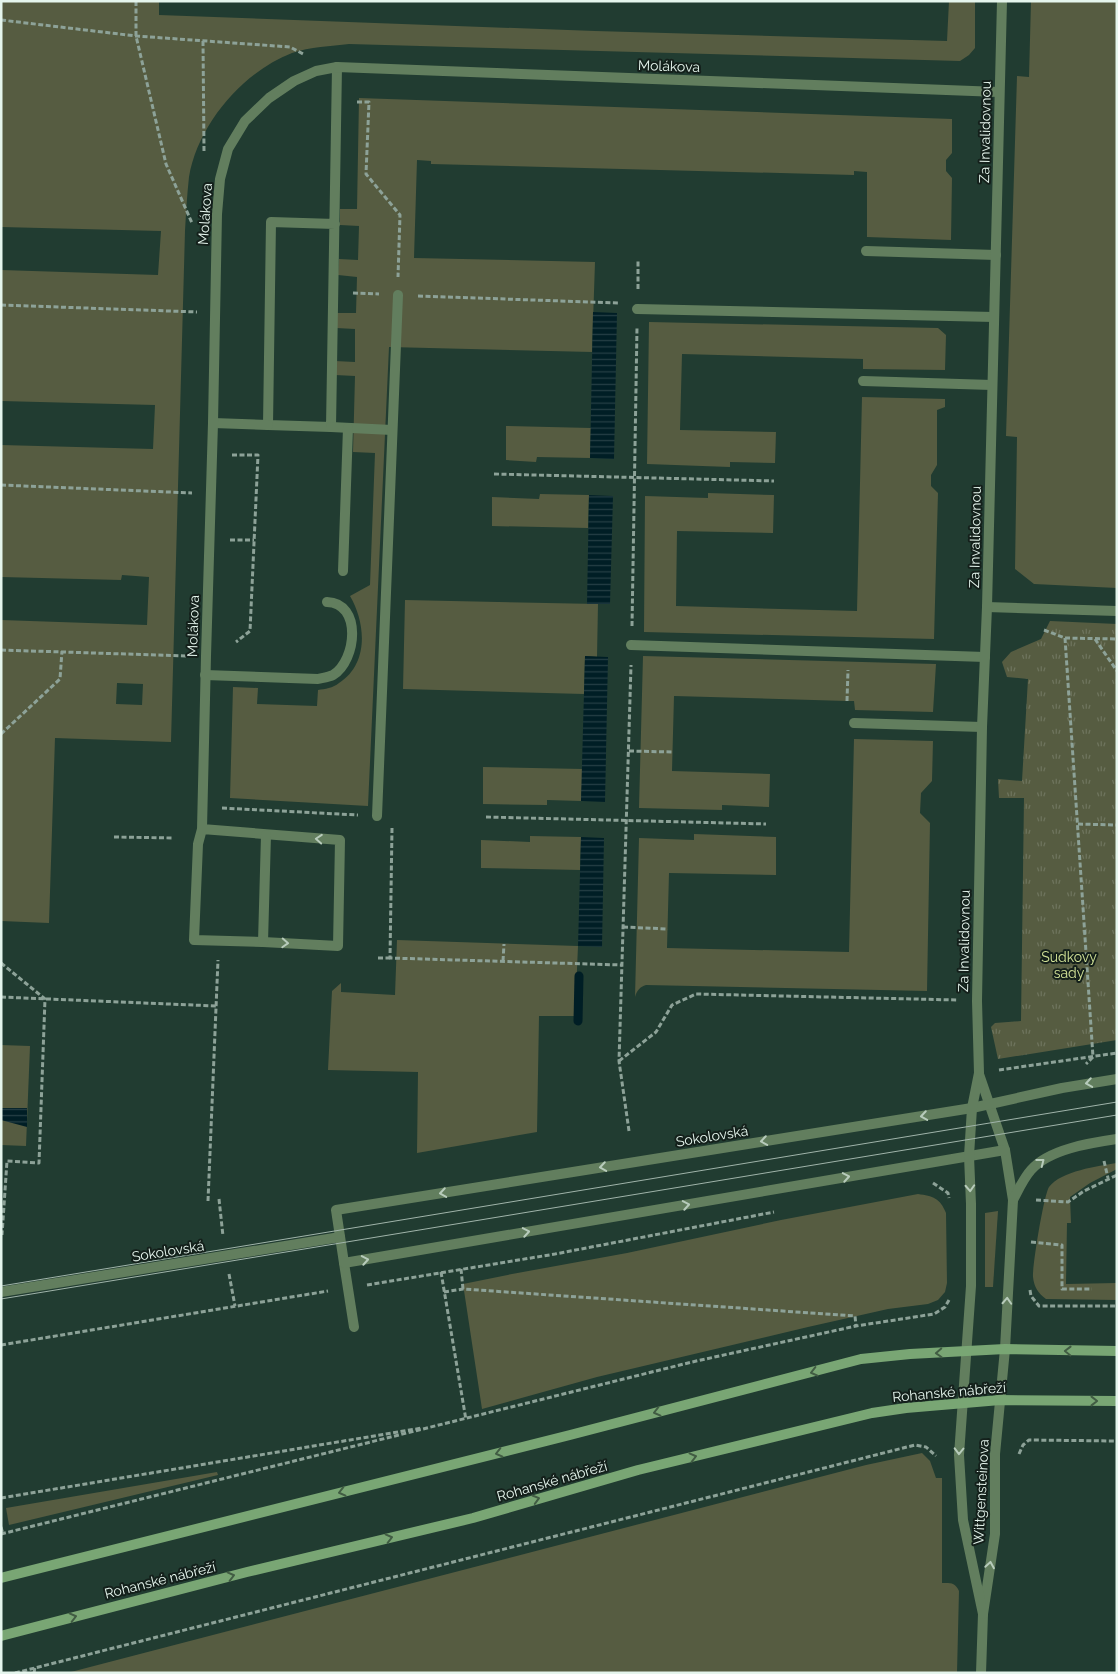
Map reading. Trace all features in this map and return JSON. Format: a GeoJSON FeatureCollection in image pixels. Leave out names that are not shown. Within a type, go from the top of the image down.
{"type":"FeatureCollection","features":[{"type":"Feature","properties":{"kind":"main road"},"geometry":{"type":"LineString","coordinates":[[1,1578],[570,1435],[861,1359],[910,1354],[1005,1349],[1117,1351]]}},
{"type":"Feature","properties":{"kind":"main road","name":"Rohanské nábřeží"},"geometry":{"type":"LineString","coordinates":[[1,1636],[247,1572],[473,1518],[638,1470],[872,1413],[906,1408],[1000,1400],[1117,1401]]}},
{"type":"Feature","properties":{"kind":"street","name":"Za Invalidovnou"},"geometry":{"type":"LineString","coordinates":[[962,1403],[972,1278],[969,1156],[972,1108],[979,1072],[977,1001],[982,727],[987,607],[1002,1]]}},
{"type":"Feature","properties":{"kind":"street","name":"Molákova"},"geometry":{"type":"LineString","coordinates":[[202,830],[340,840],[338,946],[194,940],[198,844],[202,830],[217,214],[220,179],[228,149],[245,121],[268,98],[294,81],[316,71],[337,67],[999,92]]}},
{"type":"Feature","properties":{"kind":"street"},"geometry":{"type":"LineString","coordinates":[[331,428],[337,67]]}},
{"type":"Feature","properties":{"kind":"street"},"geometry":{"type":"LineString","coordinates":[[268,425],[271,222],[335,224]]}},
{"type":"Feature","properties":{"kind":"street"},"geometry":{"type":"LineString","coordinates":[[866,251],[996,255]]}},
{"type":"Feature","properties":{"kind":"street"},"geometry":{"type":"LineString","coordinates":[[376,816],[398,295]]}},
{"type":"Feature","properties":{"kind":"street"},"geometry":{"type":"LineString","coordinates":[[637,306],[994,317]]}},
{"type":"Feature","properties":{"kind":"street"},"geometry":{"type":"LineString","coordinates":[[863,381],[992,385]]}},
{"type":"Feature","properties":{"kind":"street"},"geometry":{"type":"LineString","coordinates":[[213,424],[392,430]]}},
{"type":"Feature","properties":{"kind":"street"},"geometry":{"type":"LineString","coordinates":[[343,571],[348,428]]}},
{"type":"Feature","properties":{"kind":"street"},"geometry":{"type":"LineString","coordinates":[[205,675],[318,679],[332,676],[343,666],[350,654],[352,638],[350,621],[344,608],[334,602],[327,602]]}},
{"type":"Feature","properties":{"kind":"street"},"geometry":{"type":"LineString","coordinates":[[987,607],[1117,611]]}},
{"type":"Feature","properties":{"kind":"street"},"geometry":{"type":"LineString","coordinates":[[631,645],[985,657]]}},
{"type":"Feature","properties":{"kind":"street"},"geometry":{"type":"LineString","coordinates":[[854,723],[982,727]]}},
{"type":"Feature","properties":{"kind":"street"},"geometry":{"type":"LineString","coordinates":[[263,942],[266,835]]}},
{"type":"Feature","properties":{"kind":"street","name":"Za Invalidovnou"},"geometry":{"type":"LineString","coordinates":[[979,1072],[1005,1150],[1013,1200],[1005,1349],[1000,1400]]}},
{"type":"Feature","properties":{"kind":"street","name":"Sokolovská"},"geometry":{"type":"LineString","coordinates":[[354,1327],[336,1210],[972,1108],[1062,1088],[1117,1079]]}},
{"type":"Feature","properties":{"kind":"street"},"geometry":{"type":"LineString","coordinates":[[1013,1200],[1030,1171],[1045,1158],[1057,1153],[1117,1139]]}},
{"type":"Feature","properties":{"kind":"street"},"geometry":{"type":"LineString","coordinates":[[344,1264],[1005,1150]]}},
{"type":"Feature","properties":{"kind":"street","name":"Sokolovská"},"geometry":{"type":"LineString","coordinates":[[1,1292],[340,1237]]}},
{"type":"Feature","properties":{"kind":"street","name":"Wittgensteinova"},"geometry":{"type":"LineString","coordinates":[[982,1673],[983,1614],[995,1534],[995,1454],[1000,1400]]}},
{"type":"Feature","properties":{"kind":"street","name":"Wittgensteinova"},"geometry":{"type":"LineString","coordinates":[[962,1403],[959,1455],[963,1520],[983,1614]]}},
{"type":"Feature","properties":{"kind":"path"},"geometry":{"type":"LineString","coordinates":[[136,1],[136,36],[166,164],[192,223]]}},
{"type":"Feature","properties":{"kind":"path"},"geometry":{"type":"LineString","coordinates":[[1,20],[136,36],[290,47],[305,56],[316,71]]}},
{"type":"Feature","properties":{"kind":"path"},"geometry":{"type":"LineString","coordinates":[[203,41],[204,151]]}},
{"type":"Feature","properties":{"kind":"path"},"geometry":{"type":"LineString","coordinates":[[337,101],[369,102],[366,174],[400,215],[398,295]]}},
{"type":"Feature","properties":{"kind":"path"},"geometry":{"type":"LineString","coordinates":[[629,1131],[619,1061],[627,820],[638,259]]}},
{"type":"Feature","properties":{"kind":"path"},"geometry":{"type":"LineString","coordinates":[[333,292],[637,306]]}},
{"type":"Feature","properties":{"kind":"path"},"geometry":{"type":"LineString","coordinates":[[1,306],[215,313]]}},
{"type":"Feature","properties":{"kind":"path"},"geometry":{"type":"LineString","coordinates":[[236,642],[250,631],[258,455],[244,455]]}},
{"type":"Feature","properties":{"kind":"path"},"geometry":{"type":"LineString","coordinates":[[494,474],[774,481]]}},
{"type":"Feature","properties":{"kind":"path"},"geometry":{"type":"LineString","coordinates":[[1,485],[210,493]]}},
{"type":"Feature","properties":{"kind":"path"},"geometry":{"type":"LineString","coordinates":[[229,540],[254,540]]}},
{"type":"Feature","properties":{"kind":"path"},"geometry":{"type":"LineString","coordinates":[[1062,1088],[1093,1057],[1065,638],[1117,639]]}},
{"type":"Feature","properties":{"kind":"path"},"geometry":{"type":"LineString","coordinates":[[1094,638],[1117,671]]}},
{"type":"Feature","properties":{"kind":"path"},"geometry":{"type":"LineString","coordinates":[[1,650],[206,656]]}},
{"type":"Feature","properties":{"kind":"path"},"geometry":{"type":"LineString","coordinates":[[1,734],[60,679],[62,652]]}},
{"type":"Feature","properties":{"kind":"path"},"geometry":{"type":"LineString","coordinates":[[848,652],[848,701]]}},
{"type":"Feature","properties":{"kind":"path"},"geometry":{"type":"LineString","coordinates":[[628,750],[672,752]]}},
{"type":"Feature","properties":{"kind":"path"},"geometry":{"type":"LineString","coordinates":[[220,808],[376,816]]}},
{"type":"Feature","properties":{"kind":"path"},"geometry":{"type":"LineString","coordinates":[[486,817],[766,824]]}},
{"type":"Feature","properties":{"kind":"path"},"geometry":{"type":"LineString","coordinates":[[1078,824],[1117,825]]}},
{"type":"Feature","properties":{"kind":"path"},"geometry":{"type":"LineString","coordinates":[[390,958],[392,826]]}},
{"type":"Feature","properties":{"kind":"path"},"geometry":{"type":"LineString","coordinates":[[114,837],[174,838]]}},
{"type":"Feature","properties":{"kind":"path"},"geometry":{"type":"LineString","coordinates":[[623,927],[668,929]]}},
{"type":"Feature","properties":{"kind":"path"},"geometry":{"type":"LineString","coordinates":[[503,961],[504,944]]}},
{"type":"Feature","properties":{"kind":"path"},"geometry":{"type":"LineString","coordinates":[[208,1201],[218,958]]}},
{"type":"Feature","properties":{"kind":"path"},"geometry":{"type":"LineString","coordinates":[[378,958],[622,965]]}},
{"type":"Feature","properties":{"kind":"path"},"geometry":{"type":"LineString","coordinates":[[1,963],[45,999]]}},
{"type":"Feature","properties":{"kind":"path"},"geometry":{"type":"LineString","coordinates":[[619,1061],[656,1032],[672,1004],[696,994],[977,1001]]}},
{"type":"Feature","properties":{"kind":"path"},"geometry":{"type":"LineString","coordinates":[[1,997],[216,1006]]}},
{"type":"Feature","properties":{"kind":"path"},"geometry":{"type":"LineString","coordinates":[[2,1235],[7,1161],[39,1163],[45,999]]}},
{"type":"Feature","properties":{"kind":"path"},"geometry":{"type":"LineString","coordinates":[[979,1072],[1117,1053]]}},
{"type":"Feature","properties":{"kind":"path"},"geometry":{"type":"LineString","coordinates":[[1104,1160],[1108,1178]]}},
{"type":"Feature","properties":{"kind":"path"},"geometry":{"type":"LineString","coordinates":[[1036,1200],[1068,1202],[1084,1191],[1117,1175]]}},
{"type":"Feature","properties":{"kind":"path"},"geometry":{"type":"LineString","coordinates":[[932,1182],[948,1193],[950,1200]]}},
{"type":"Feature","properties":{"kind":"path"},"geometry":{"type":"LineString","coordinates":[[1035,1208],[1038,1195]]}},
{"type":"Feature","properties":{"kind":"path"},"geometry":{"type":"LineString","coordinates":[[219,1200],[223,1236]]}},
{"type":"Feature","properties":{"kind":"path"},"geometry":{"type":"LineString","coordinates":[[1,1345],[555,1254],[782,1211]]}},
{"type":"Feature","properties":{"kind":"path"},"geometry":{"type":"LineString","coordinates":[[1032,1234],[1031,1242],[1062,1245],[1062,1289],[1092,1289]]}},
{"type":"Feature","properties":{"kind":"path"},"geometry":{"type":"LineString","coordinates":[[461,1269],[463,1289]]}},
{"type":"Feature","properties":{"kind":"path"},"geometry":{"type":"LineString","coordinates":[[441,1272],[466,1420]]}},
{"type":"Feature","properties":{"kind":"path"},"geometry":{"type":"LineString","coordinates":[[229,1274],[235,1306]]}},
{"type":"Feature","properties":{"kind":"path"},"geometry":{"type":"LineString","coordinates":[[1029,1288],[1031,1296],[1039,1306],[1117,1306]]}},
{"type":"Feature","properties":{"kind":"path"},"geometry":{"type":"LineString","coordinates":[[444,1292],[463,1289],[855,1316],[856,1326]]}},
{"type":"Feature","properties":{"kind":"path"},"geometry":{"type":"LineString","coordinates":[[1,1527],[2,1534],[466,1420],[692,1362],[856,1326],[934,1314],[945,1307],[952,1296]]}},
{"type":"Feature","properties":{"kind":"path"},"geometry":{"type":"LineString","coordinates":[[1,1498],[448,1424]]}},
{"type":"Feature","properties":{"kind":"path"},"geometry":{"type":"LineString","coordinates":[[1019,1454],[1029,1440],[1117,1441]]}},
{"type":"Feature","properties":{"kind":"path"},"geometry":{"type":"LineString","coordinates":[[15,1673],[915,1445],[926,1447],[936,1456]]}},
{"type":"Feature","properties":{"kind":"path"},"geometry":{"type":"LineString","coordinates":[[34,1673],[36,1667]]}},
{"type":"Feature","properties":{"kind":"path"},"geometry":{"type":"LineString","coordinates":[[36,1667],[38,1673]]}},
{"type":"Feature","properties":{"kind":"green space"},"geometry":{"type":"Polygon","coordinates":[[[1,1],[159,1],[159,15],[595,31],[947,41],[949,1],[975,1],[975,48],[960,61],[349,44],[313,48],[292,53],[256,73],[240,87],[213,119],[202,138],[194,157],[189,177],[185,231],[171,742],[55,738],[49,923],[1,921],[1,620],[147,625],[149,577],[122,575],[121,580],[1,577],[1,445],[153,449],[155,405],[1,401],[1,270],[158,275],[161,231],[1,227],[1,1]],[[117,683],[116,704],[142,705],[143,684],[117,683]]]}},
{"type":"Feature","properties":{"kind":"green space"},"geometry":{"type":"Polygon","coordinates":[[[1031,1],[1117,1],[1117,588],[1034,584],[1015,569],[1017,437],[1006,436],[1017,76],[1029,77],[1031,1]]]}},
{"type":"Feature","properties":{"kind":"green space"},"geometry":{"type":"Polygon","coordinates":[[[359,98],[952,119],[952,153],[946,160],[946,171],[952,178],[951,240],[867,237],[867,172],[854,171],[854,175],[431,164],[431,161],[417,160],[414,258],[595,262],[592,352],[389,347],[368,806],[230,798],[233,687],[258,688],[257,704],[317,706],[318,690],[334,686],[349,675],[356,665],[360,654],[362,642],[359,618],[350,596],[370,585],[375,453],[353,452],[355,376],[335,375],[335,361],[355,362],[355,329],[336,328],[337,313],[356,313],[357,277],[338,275],[339,259],[358,260],[359,226],[340,225],[340,209],[357,209],[359,98]]]}},
{"type":"Feature","properties":{"kind":"green space"},"geometry":{"type":"Polygon","coordinates":[[[649,322],[938,328],[946,335],[945,370],[863,369],[863,359],[682,354],[680,430],[776,432],[775,463],[730,462],[730,467],[647,464],[649,322]]]}},
{"type":"Feature","properties":{"kind":"green space"},"geometry":{"type":"Polygon","coordinates":[[[862,397],[945,399],[945,407],[937,410],[937,465],[931,475],[931,486],[938,493],[934,639],[644,632],[645,496],[708,498],[708,493],[774,495],[773,533],[677,531],[676,606],[857,611],[862,397]]]}},
{"type":"Feature","properties":{"kind":"green space"},"geometry":{"type":"Polygon","coordinates":[[[506,426],[591,428],[590,458],[537,457],[536,462],[506,460],[506,426]]]}},
{"type":"Feature","properties":{"kind":"green space"},"geometry":{"type":"Polygon","coordinates":[[[540,494],[589,495],[588,528],[492,526],[492,497],[539,499],[540,494]]]}},
{"type":"Feature","properties":{"kind":"green space"},"geometry":{"type":"Polygon","coordinates":[[[405,600],[598,604],[597,657],[585,656],[584,694],[403,689],[405,600]]]}},
{"type":"Feature","properties":{"kind":"green space","name":"Sudkovy sady"},"geometry":{"type":"Polygon","coordinates":[[[1050,621],[1117,624],[1117,1040],[998,1059],[991,1027],[995,1023],[1021,1021],[1024,798],[999,798],[998,779],[1022,781],[1028,679],[1007,677],[1002,662],[1011,652],[1041,639],[1050,621]]]}},
{"type":"Feature","properties":{"kind":"green space"},"geometry":{"type":"Polygon","coordinates":[[[643,656],[936,664],[933,712],[855,710],[854,701],[674,696],[672,771],[770,774],[769,807],[722,805],[722,810],[639,808],[643,656]]]}},
{"type":"Feature","properties":{"kind":"green space"},"geometry":{"type":"Polygon","coordinates":[[[854,739],[933,741],[932,781],[921,793],[920,813],[930,823],[927,991],[646,985],[639,989],[635,997],[639,838],[694,840],[694,834],[776,837],[776,875],[669,873],[667,948],[849,952],[854,739]]]}},
{"type":"Feature","properties":{"kind":"green space"},"geometry":{"type":"Polygon","coordinates":[[[483,767],[583,769],[581,801],[547,800],[547,805],[483,804],[483,767]]]}},
{"type":"Feature","properties":{"kind":"green space"},"geometry":{"type":"Polygon","coordinates":[[[530,836],[581,837],[580,870],[481,868],[481,840],[530,842],[530,836]]]}},
{"type":"Feature","properties":{"kind":"green space"},"geometry":{"type":"Polygon","coordinates":[[[397,940],[578,946],[575,1016],[539,1016],[537,1132],[417,1153],[418,1072],[328,1070],[332,991],[341,983],[341,992],[395,995],[397,940]]]}},
{"type":"Feature","properties":{"kind":"green space"},"geometry":{"type":"Polygon","coordinates":[[[1,1045],[30,1046],[26,1146],[1,1145],[1,1045]]]}},
{"type":"Feature","properties":{"kind":"green space"},"geometry":{"type":"Polygon","coordinates":[[[1117,1163],[1117,1169],[1090,1183],[1070,1197],[1071,1223],[1067,1223],[1066,1284],[1117,1283],[1117,1300],[1046,1299],[1037,1290],[1033,1277],[1039,1231],[1049,1187],[1055,1181],[1071,1173],[1117,1163]]]}},
{"type":"Feature","properties":{"kind":"green space"},"geometry":{"type":"Polygon","coordinates":[[[918,1194],[938,1201],[946,1213],[947,1283],[945,1292],[938,1300],[928,1304],[888,1309],[808,1327],[597,1377],[482,1409],[463,1284],[918,1194]]]}},
{"type":"Feature","properties":{"kind":"green space"},"geometry":{"type":"Polygon","coordinates":[[[998,1211],[993,1287],[985,1287],[985,1213],[998,1211]]]}},
{"type":"Feature","properties":{"kind":"green space"},"geometry":{"type":"Polygon","coordinates":[[[922,1453],[930,1461],[936,1478],[942,1478],[942,1583],[950,1583],[959,1591],[957,1673],[67,1673],[866,1465],[922,1453]]]}},
{"type":"Feature","properties":{"kind":"green space"},"geometry":{"type":"Polygon","coordinates":[[[217,1472],[218,1475],[9,1525],[6,1508],[217,1472]]]}},
{"type":"Feature","properties":{"kind":"water"},"geometry":{"type":"Polygon","coordinates":[[[593,312],[617,313],[614,459],[590,458],[593,312]]]}},
{"type":"Feature","properties":{"kind":"water"},"geometry":{"type":"Polygon","coordinates":[[[589,495],[613,496],[610,604],[587,604],[589,495]]]}},
{"type":"Feature","properties":{"kind":"water"},"geometry":{"type":"Polygon","coordinates":[[[585,656],[608,657],[605,802],[581,801],[585,656]]]}},
{"type":"Feature","properties":{"kind":"water"},"geometry":{"type":"Polygon","coordinates":[[[581,837],[604,838],[602,947],[578,946],[581,837]]]}},
{"type":"Feature","properties":{"kind":"water"},"geometry":{"type":"Polygon","coordinates":[[[1,1108],[27,1108],[27,1127],[1,1120],[1,1108]]]}},
{"type":"Feature","properties":{"kind":"waterway"},"geometry":{"type":"LineString","coordinates":[[578,1021],[579,976]]}},
{"type":"Feature","properties":{"kind":"tram line"},"geometry":{"type":"LineString","coordinates":[[1,1286],[1117,1102]]}},
{"type":"Feature","properties":{"kind":"tram line"},"geometry":{"type":"LineString","coordinates":[[1,1299],[1117,1115]]}}]}
